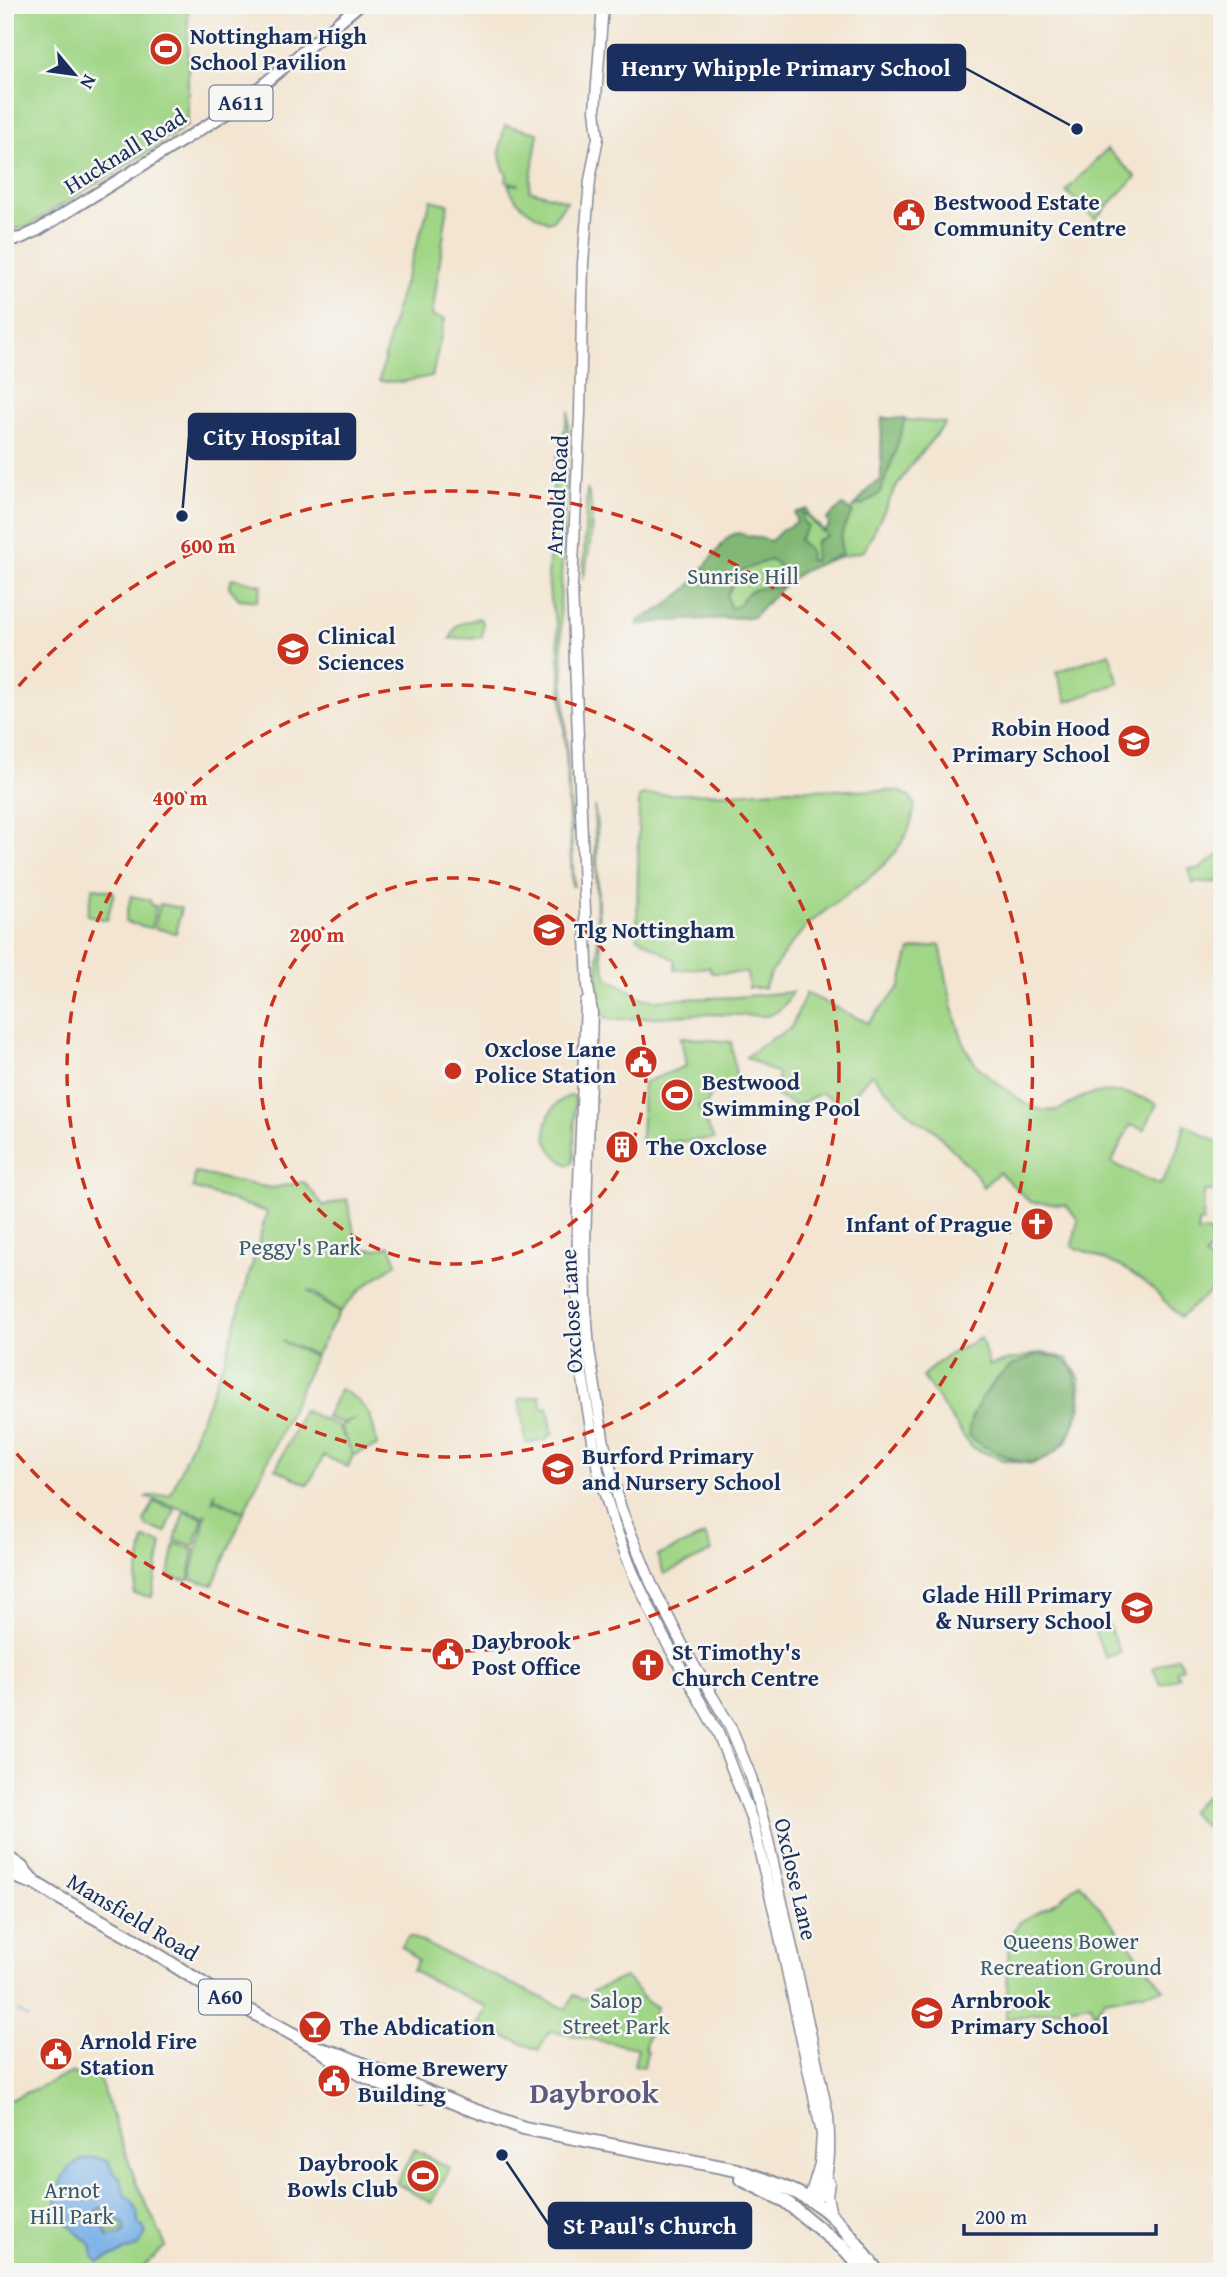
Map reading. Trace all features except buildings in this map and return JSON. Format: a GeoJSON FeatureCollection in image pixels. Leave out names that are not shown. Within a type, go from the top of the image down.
{"type":"FeatureCollection","features":[{"type":"Feature","properties":{"kind":"highway","name":"Mansfield Road"},"geometry":{"type":"LineString","coordinates":[[5,1856],[35,1883]]}},
{"type":"Feature","properties":{"kind":"highway","name":"Mansfield Road"},"geometry":{"type":"LineString","coordinates":[[5,1868],[130,1937],[219,1994],[320,2049],[524,2128],[737,2170],[809,2196],[831,2215],[878,2272]]}},
{"type":"Feature","properties":{"kind":"highway","name":"Mansfield Road"},"geometry":{"type":"LineString","coordinates":[[711,2164],[785,2201],[844,2249],[865,2272]]}},
{"type":"Feature","properties":{"kind":"highway","name":"Mansfield Road"},"geometry":{"type":"LineString","coordinates":[[785,2201],[809,2196]]}},
{"type":"Feature","properties":{"kind":"highway","name":"Mansfield Road"},"geometry":{"type":"LineString","coordinates":[[809,2196],[844,2249]]}},
{"type":"Feature","properties":{"kind":"main road","name":"Hucknall Road"},"geometry":{"type":"LineString","coordinates":[[5,241],[21,238],[38,230],[235,108],[359,5]]}},
{"type":"Feature","properties":{"kind":"main road","name":"Arnold Road"},"geometry":{"type":"LineString","coordinates":[[588,1028],[572,587],[579,425],[581,289],[590,180],[598,137],[595,110],[603,5]]}},
{"type":"Feature","properties":{"kind":"main road","name":"Oxclose Lane"},"geometry":{"type":"LineString","coordinates":[[588,1028],[577,1244],[579,1346],[598,1471],[614,1524],[636,1581],[663,1636],[718,1733],[758,1836],[821,2134],[820,2164],[809,2196]]}},
{"type":"Feature","properties":{"kind":"main road","name":"Oxclose Lane"},"geometry":{"type":"LineString","coordinates":[[588,1028],[585,1244],[589,1349],[608,1465],[629,1531],[651,1583],[685,1650],[723,1712],[746,1762],[765,1827],[828,2116],[830,2150],[826,2180],[809,2196]]}},
{"type":"Feature","properties":{"kind":"main road"},"geometry":{"type":"LineString","coordinates":[[636,1581],[651,1583]]}},
{"type":"Feature","properties":{"kind":"main road"},"geometry":{"type":"LineString","coordinates":[[718,1733],[723,1712]]}},
{"type":"Feature","properties":{"kind":"main road"},"geometry":{"type":"LineString","coordinates":[[828,2116],[833,2135],[832,2169],[827,2196],[831,2215]]}},
{"type":"Feature","properties":{"kind":"green space"},"geometry":{"type":"Polygon","coordinates":[[[5,5],[188,5],[188,126],[171,138],[167,136],[161,144],[26,227],[5,231],[5,5]]]}},
{"type":"Feature","properties":{"kind":"green space"},"geometry":{"type":"Polygon","coordinates":[[[505,125],[538,133],[529,190],[567,201],[553,220],[548,222],[529,211],[511,191],[508,184],[520,185],[506,181],[507,175],[501,163],[505,125]]]}},
{"type":"Feature","properties":{"kind":"green space"},"geometry":{"type":"Polygon","coordinates":[[[1107,149],[1136,177],[1095,219],[1066,191],[1107,149]]]}},
{"type":"Feature","properties":{"kind":"green space"},"geometry":{"type":"Polygon","coordinates":[[[431,200],[448,204],[432,316],[445,319],[432,376],[402,382],[379,381],[396,309],[431,200]]]}},
{"type":"Feature","properties":{"kind":"green space"},"geometry":{"type":"Polygon","coordinates":[[[569,410],[560,608],[574,886],[557,625],[550,600],[548,576],[554,471],[569,410]]]}},
{"type":"Feature","properties":{"kind":"green space","name":"Sunrise Hill"},"geometry":{"type":"Polygon","coordinates":[[[882,418],[946,423],[910,466],[894,491],[864,551],[824,562],[795,576],[753,617],[664,621],[638,625],[638,621],[661,609],[688,588],[728,537],[737,533],[771,541],[797,522],[795,513],[807,509],[810,518],[824,531],[846,517],[870,487],[881,480],[882,418]]]}},
{"type":"Feature","properties":{"kind":"green space"},"geometry":{"type":"Polygon","coordinates":[[[882,418],[905,419],[880,493],[865,504],[856,506],[870,487],[881,480],[882,418]]]}},
{"type":"Feature","properties":{"kind":"green space"},"geometry":{"type":"Polygon","coordinates":[[[587,489],[592,521],[583,580],[587,489]]]}},
{"type":"Feature","properties":{"kind":"green space"},"geometry":{"type":"Polygon","coordinates":[[[843,505],[853,513],[842,532],[842,554],[801,572],[785,584],[753,617],[664,621],[638,625],[638,621],[661,609],[688,588],[728,537],[737,533],[771,541],[782,530],[797,522],[795,513],[807,509],[810,518],[824,531],[829,526],[827,519],[843,505]],[[804,513],[803,522],[808,526],[799,540],[810,551],[809,560],[814,561],[816,541],[827,536],[804,513]],[[769,560],[739,572],[727,596],[730,608],[738,606],[752,591],[780,586],[777,581],[786,575],[778,568],[778,564],[769,560]]]}},
{"type":"Feature","properties":{"kind":"green space"},"geometry":{"type":"Polygon","coordinates":[[[232,578],[262,585],[257,601],[239,599],[229,587],[232,578]]]}},
{"type":"Feature","properties":{"kind":"green space"},"geometry":{"type":"Polygon","coordinates":[[[479,618],[483,623],[482,637],[450,639],[457,625],[479,618]]]}},
{"type":"Feature","properties":{"kind":"green space"},"geometry":{"type":"Polygon","coordinates":[[[1109,653],[1119,683],[1067,702],[1056,672],[1109,653]]]}},
{"type":"Feature","properties":{"kind":"green space"},"geometry":{"type":"Polygon","coordinates":[[[790,789],[899,791],[910,796],[915,805],[902,843],[891,858],[808,925],[779,961],[764,988],[749,988],[747,973],[711,973],[710,967],[675,970],[675,960],[637,937],[639,797],[790,789]]]}},
{"type":"Feature","properties":{"kind":"green space"},"geometry":{"type":"Polygon","coordinates":[[[594,806],[597,821],[599,926],[608,978],[643,998],[653,1000],[792,992],[782,1007],[766,1016],[706,1014],[610,1020],[606,1018],[601,1008],[599,992],[594,806]]]}},
{"type":"Feature","properties":{"kind":"green space"},"geometry":{"type":"Polygon","coordinates":[[[1222,853],[1222,882],[1192,883],[1189,869],[1199,869],[1222,853]]]}},
{"type":"Feature","properties":{"kind":"green space"},"geometry":{"type":"Polygon","coordinates":[[[93,887],[114,892],[107,920],[87,915],[93,887]]]}},
{"type":"Feature","properties":{"kind":"green space"},"geometry":{"type":"Polygon","coordinates":[[[131,896],[150,900],[151,905],[156,906],[151,928],[125,922],[131,896]]]}},
{"type":"Feature","properties":{"kind":"green space"},"geometry":{"type":"Polygon","coordinates":[[[160,904],[181,908],[176,933],[154,928],[160,904]]]}},
{"type":"Feature","properties":{"kind":"green space"},"geometry":{"type":"Polygon","coordinates":[[[940,945],[955,1017],[969,1054],[983,1071],[1017,1098],[1032,1107],[1050,1111],[1063,1108],[1085,1096],[1104,1092],[1131,1094],[1157,1104],[1144,1130],[1130,1125],[1112,1162],[1160,1185],[1178,1151],[1185,1124],[1222,1145],[1222,1176],[1219,1184],[1222,1185],[1222,1191],[1204,1191],[1203,1221],[1198,1222],[1198,1232],[1210,1232],[1210,1238],[1215,1244],[1205,1256],[1222,1274],[1222,1282],[1180,1317],[1150,1286],[1124,1268],[1072,1246],[1078,1220],[1066,1205],[1030,1202],[999,1172],[983,1187],[976,1174],[933,1129],[916,1120],[871,1074],[845,1105],[821,1093],[796,1106],[775,1095],[778,1074],[746,1057],[791,1028],[806,993],[868,1023],[900,987],[910,950],[940,945]]]}},
{"type":"Feature","properties":{"kind":"green space","name":"Bestwood Swimming Pool"},"geometry":{"type":"Polygon","coordinates":[[[681,1037],[731,1042],[737,1082],[717,1084],[706,1105],[698,1106],[714,1139],[641,1144],[643,1083],[686,1066],[681,1037]]]}},
{"type":"Feature","properties":{"kind":"green space"},"geometry":{"type":"Polygon","coordinates":[[[570,1096],[575,1096],[574,1157],[568,1165],[553,1152],[548,1142],[546,1126],[556,1105],[570,1096]]]}},
{"type":"Feature","properties":{"kind":"green space","name":"Peggy's Park"},"geometry":{"type":"Polygon","coordinates":[[[195,1173],[271,1188],[304,1182],[324,1206],[347,1199],[358,1250],[390,1246],[397,1263],[360,1290],[340,1312],[313,1292],[307,1291],[339,1313],[316,1355],[282,1341],[315,1357],[244,1512],[215,1498],[215,1492],[212,1503],[214,1499],[244,1513],[213,1585],[190,1579],[206,1513],[204,1516],[145,1497],[171,1494],[227,1353],[267,1212],[193,1188],[195,1173]]]}},
{"type":"Feature","properties":{"kind":"green space"},"geometry":{"type":"Polygon","coordinates":[[[981,1338],[989,1365],[1044,1352],[1068,1359],[1080,1379],[1081,1408],[1067,1442],[1033,1464],[1003,1460],[971,1447],[922,1376],[946,1356],[981,1338]]]}},
{"type":"Feature","properties":{"kind":"green space"},"geometry":{"type":"Polygon","coordinates":[[[1040,1354],[1066,1362],[1071,1366],[1077,1382],[1075,1421],[1063,1443],[1045,1458],[1024,1462],[1004,1456],[974,1441],[969,1436],[969,1427],[982,1398],[996,1380],[1013,1365],[1040,1354]]]}},
{"type":"Feature","properties":{"kind":"green space"},"geometry":{"type":"Polygon","coordinates":[[[340,1389],[357,1400],[367,1411],[377,1446],[353,1455],[348,1467],[324,1456],[308,1485],[276,1469],[303,1410],[338,1426],[353,1454],[340,1426],[355,1419],[341,1423],[326,1417],[340,1389]]]}},
{"type":"Feature","properties":{"kind":"green space"},"geometry":{"type":"Polygon","coordinates":[[[540,1396],[542,1408],[548,1407],[553,1435],[547,1436],[547,1440],[526,1443],[519,1399],[540,1396]]]}},
{"type":"Feature","properties":{"kind":"green space"},"geometry":{"type":"Polygon","coordinates":[[[154,1502],[175,1509],[166,1532],[147,1527],[144,1521],[154,1502]]]}},
{"type":"Feature","properties":{"kind":"green space"},"geometry":{"type":"Polygon","coordinates":[[[184,1511],[203,1518],[194,1546],[175,1540],[184,1511]]]}},
{"type":"Feature","properties":{"kind":"green space"},"geometry":{"type":"Polygon","coordinates":[[[705,1535],[712,1552],[664,1574],[657,1556],[705,1535]]]}},
{"type":"Feature","properties":{"kind":"green space"},"geometry":{"type":"Polygon","coordinates":[[[144,1539],[162,1543],[152,1597],[134,1594],[144,1539]]]}},
{"type":"Feature","properties":{"kind":"green space"},"geometry":{"type":"Polygon","coordinates":[[[175,1543],[194,1550],[188,1581],[169,1575],[175,1543]]]}},
{"type":"Feature","properties":{"kind":"green space"},"geometry":{"type":"Polygon","coordinates":[[[1108,1625],[1120,1652],[1106,1658],[1094,1631],[1108,1625]]]}},
{"type":"Feature","properties":{"kind":"green space"},"geometry":{"type":"Polygon","coordinates":[[[1178,1657],[1183,1667],[1176,1670],[1179,1677],[1161,1685],[1153,1668],[1178,1657]]]}},
{"type":"Feature","properties":{"kind":"green space"},"geometry":{"type":"Polygon","coordinates":[[[1222,1782],[1222,1842],[1189,1811],[1222,1782]]]}},
{"type":"Feature","properties":{"kind":"green space","name":"Queens Bower Recreation Ground"},"geometry":{"type":"Polygon","coordinates":[[[1080,1883],[1164,1989],[1105,2000],[1094,2014],[1090,2004],[1006,2019],[1009,1936],[1020,1922],[1058,1901],[1080,1883]]]}},
{"type":"Feature","properties":{"kind":"green space","name":"Salop Street Park"},"geometry":{"type":"Polygon","coordinates":[[[409,1936],[566,2009],[574,1995],[583,1999],[591,1996],[593,1991],[625,1977],[646,2001],[656,2007],[645,2047],[647,2052],[644,2067],[634,2065],[638,2048],[549,2031],[539,2050],[478,2026],[487,2007],[412,1971],[418,1960],[401,1946],[409,1936]]]}},
{"type":"Feature","properties":{"kind":"green space","name":"Arnot Hill Park"},"geometry":{"type":"Polygon","coordinates":[[[96,2070],[136,2182],[166,2246],[137,2272],[5,2272],[5,2102],[73,2072],[74,2075],[96,2070]]]}},
{"type":"Feature","properties":{"kind":"green space","name":"Daybrook Bowls Club"},"geometry":{"type":"Polygon","coordinates":[[[415,2149],[450,2169],[431,2203],[396,2183],[415,2149]]]}},
{"type":"Feature","properties":{"kind":"green space"},"geometry":{"type":"Polygon","coordinates":[[[108,2207],[114,2218],[125,2224],[125,2230],[120,2236],[108,2237],[104,2228],[95,2221],[97,2210],[108,2207]]]}},
{"type":"Feature","properties":{"kind":"water"},"geometry":{"type":"Polygon","coordinates":[[[95,2157],[109,2162],[120,2177],[125,2194],[135,2207],[138,2224],[146,2234],[137,2247],[98,2262],[93,2256],[91,2245],[64,2218],[56,2202],[64,2174],[77,2162],[95,2157]],[[101,2207],[97,2210],[94,2215],[96,2223],[104,2228],[107,2237],[121,2235],[125,2224],[114,2218],[110,2209],[101,2207]]]}},
{"type":"Feature","properties":{"kind":"waterway"},"geometry":{"type":"LineString","coordinates":[[5,2003],[10,2006]]}},
{"type":"Feature","properties":{"kind":"waterway"},"geometry":{"type":"LineString","coordinates":[[18,2011],[28,2018]]}},
{"type":"Feature","properties":{"kind":"place","name":"Nottingham High School Pavilion"},"geometry":{"type":"Point","coordinates":[166,49]}},
{"type":"Feature","properties":{"kind":"place","name":"Henry Whipple Primary School"},"geometry":{"type":"Point","coordinates":[1077,129]}},
{"type":"Feature","properties":{"kind":"place","name":"Bestwood Estate Community Centre"},"geometry":{"type":"Point","coordinates":[909,215]}},
{"type":"Feature","properties":{"kind":"place","name":"City Hospital"},"geometry":{"type":"Point","coordinates":[182,516]}},
{"type":"Feature","properties":{"kind":"place","name":"Clinical Sciences"},"geometry":{"type":"Point","coordinates":[293,649]}},
{"type":"Feature","properties":{"kind":"place","name":"Robin Hood Primary School"},"geometry":{"type":"Point","coordinates":[1134,741]}},
{"type":"Feature","properties":{"kind":"place","name":"Tlg Nottingham"},"geometry":{"type":"Point","coordinates":[549,930]}},
{"type":"Feature","properties":{"kind":"place","name":"Oxclose Lane Police Station"},"geometry":{"type":"Point","coordinates":[641,1062]}},
{"type":"Feature","properties":{"kind":"place","name":"Bestwood Swimming Pool"},"geometry":{"type":"Point","coordinates":[677,1095]}},
{"type":"Feature","properties":{"kind":"place","name":"The Oxclose"},"geometry":{"type":"Point","coordinates":[622,1147]}},
{"type":"Feature","properties":{"kind":"place","name":"Infant of Prague"},"geometry":{"type":"Point","coordinates":[1037,1224]}},
{"type":"Feature","properties":{"kind":"place","name":"Burford Primary and Nursery School"},"geometry":{"type":"Point","coordinates":[558,1469]}},
{"type":"Feature","properties":{"kind":"place","name":"Glade Hill Primary & Nursery School"},"geometry":{"type":"Point","coordinates":[1137,1608]}},
{"type":"Feature","properties":{"kind":"place","name":"Daybrook Post Office"},"geometry":{"type":"Point","coordinates":[448,1654]}},
{"type":"Feature","properties":{"kind":"place","name":"St Timothy's Church Centre"},"geometry":{"type":"Point","coordinates":[648,1665]}},
{"type":"Feature","properties":{"kind":"place","name":"Arnbrook Primary School"},"geometry":{"type":"Point","coordinates":[927,2013]}},
{"type":"Feature","properties":{"kind":"place","name":"The Abdication"},"geometry":{"type":"Point","coordinates":[315,2027]}},
{"type":"Feature","properties":{"kind":"place","name":"Arnold Fire Station"},"geometry":{"type":"Point","coordinates":[56,2054]}},
{"type":"Feature","properties":{"kind":"place","name":"Home Brewery Building"},"geometry":{"type":"Point","coordinates":[334,2081]}},
{"type":"Feature","properties":{"kind":"place","name":"St Paul's Church"},"geometry":{"type":"Point","coordinates":[502,2155]}},
{"type":"Feature","properties":{"kind":"place","name":"Daybrook Bowls Club"},"geometry":{"type":"Point","coordinates":[423,2176]}},
{"type":"Feature","properties":{"kind":"district","name":"Daybrook"},"geometry":{"type":"Point","coordinates":[594,2093]}}]}
